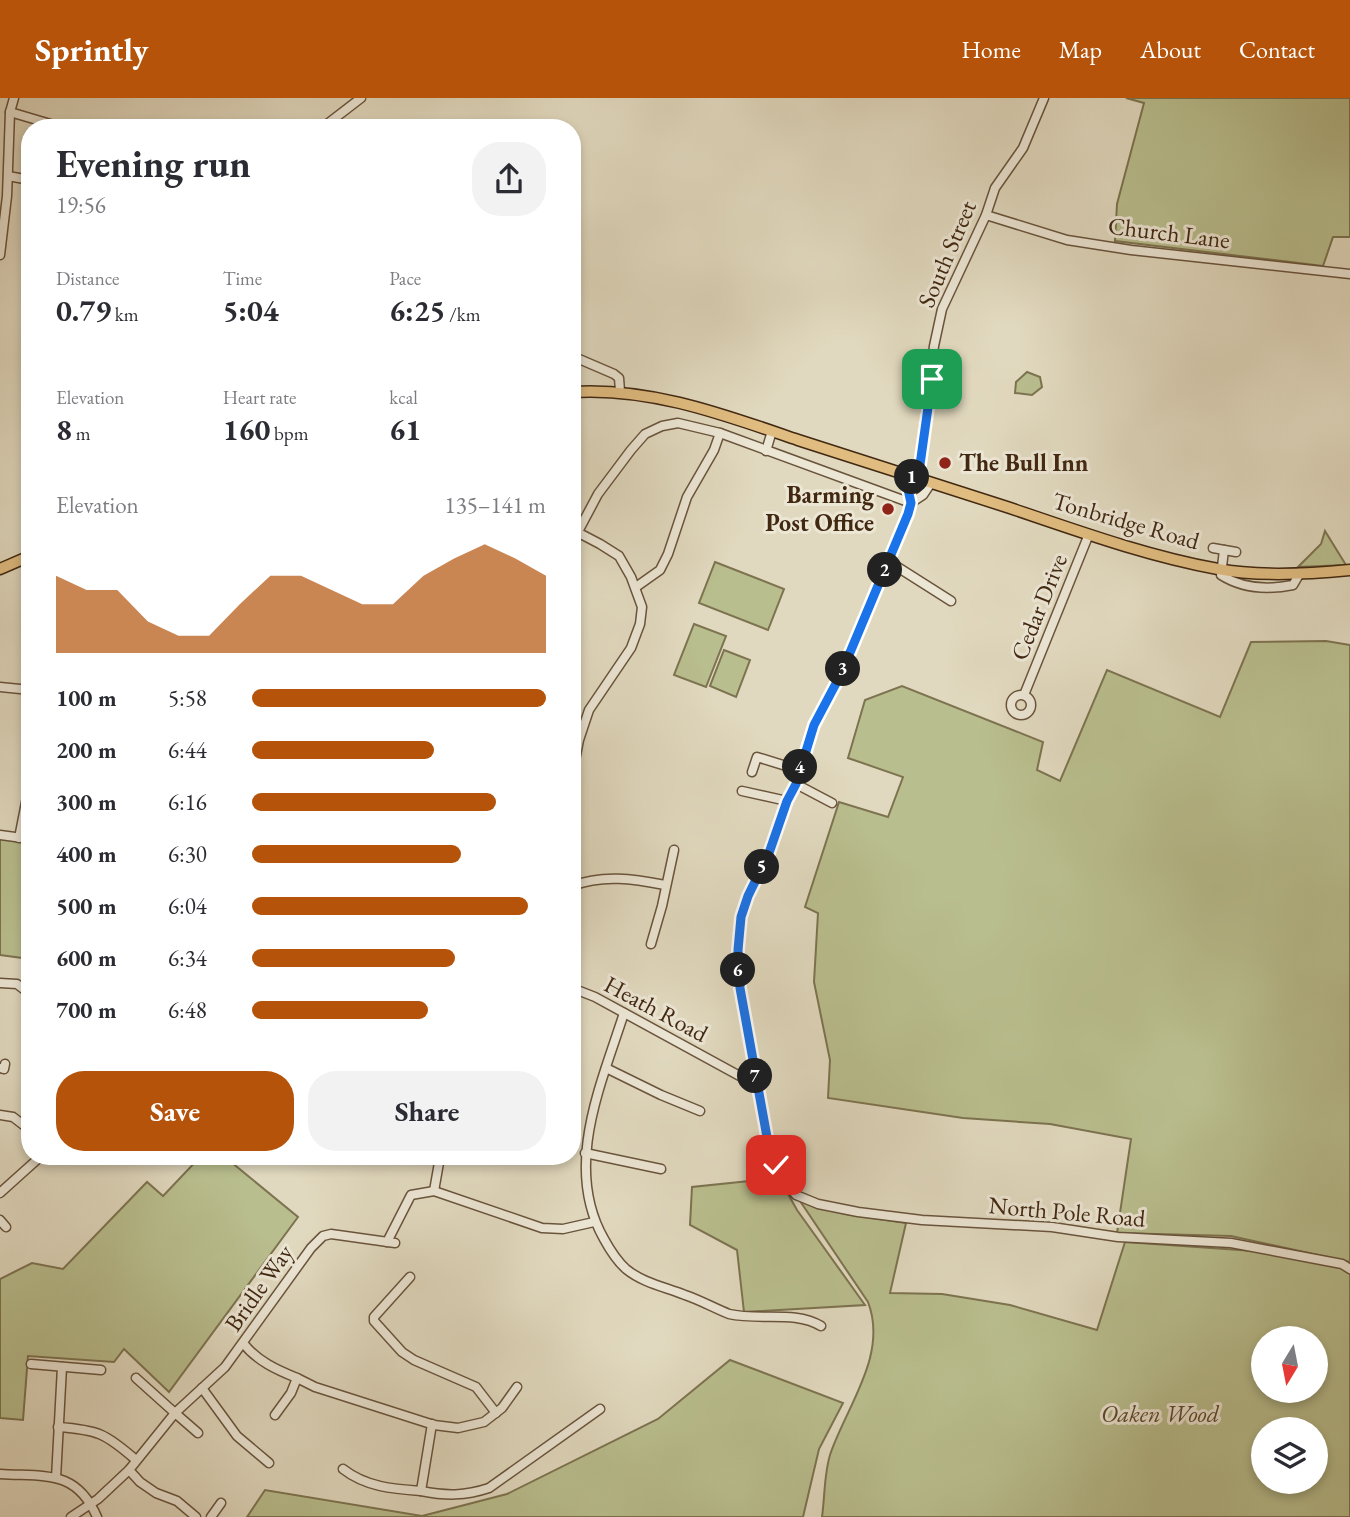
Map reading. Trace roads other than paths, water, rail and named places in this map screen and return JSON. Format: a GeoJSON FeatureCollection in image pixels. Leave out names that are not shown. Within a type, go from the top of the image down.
{"type":"FeatureCollection","features":[{"type":"Feature","properties":{"kind":"main road","name":"Tonbridge Road"},"geometry":{"type":"LineString","coordinates":[[581,392],[620,391],[714,412],[1089,534],[1220,570],[1300,573],[1350,570]]}},
{"type":"Feature","properties":{"kind":"main road"},"geometry":{"type":"LineString","coordinates":[[0,569],[21,560]]}},
{"type":"Feature","properties":{"kind":"street"},"geometry":{"type":"LineString","coordinates":[[0,255],[8,176],[10,112],[14,98]]}},
{"type":"Feature","properties":{"kind":"street"},"geometry":{"type":"LineString","coordinates":[[333,119],[360,98]]}},
{"type":"Feature","properties":{"kind":"street","name":"South Street"},"geometry":{"type":"LineString","coordinates":[[918,479],[934,346],[942,309],[986,215],[995,188],[1023,148],[1044,98]]}},
{"type":"Feature","properties":{"kind":"street"},"geometry":{"type":"LineString","coordinates":[[10,112],[34,119]]}},
{"type":"Feature","properties":{"kind":"street"},"geometry":{"type":"LineString","coordinates":[[8,176],[21,178]]}},
{"type":"Feature","properties":{"kind":"street","name":"Church Lane"},"geometry":{"type":"LineString","coordinates":[[986,215],[1066,240],[1130,250],[1350,274]]}},
{"type":"Feature","properties":{"kind":"street"},"geometry":{"type":"LineString","coordinates":[[581,360],[614,374],[619,378],[620,391]]}},
{"type":"Feature","properties":{"kind":"street"},"geometry":{"type":"LineString","coordinates":[[581,526],[598,494],[645,434],[662,426],[678,423],[720,433],[911,503]]}},
{"type":"Feature","properties":{"kind":"street"},"geometry":{"type":"LineString","coordinates":[[766,451],[772,431]]}},
{"type":"Feature","properties":{"kind":"street"},"geometry":{"type":"LineString","coordinates":[[636,587],[660,570],[687,497],[714,450],[720,433]]}},
{"type":"Feature","properties":{"kind":"street"},"geometry":{"type":"LineString","coordinates":[[758,1086],[738,966],[739,930],[744,906],[777,835],[814,725],[841,674],[908,514],[911,503],[905,475]]}},
{"type":"Feature","properties":{"kind":"street"},"geometry":{"type":"LineString","coordinates":[[911,503],[923,495],[931,483]]}},
{"type":"Feature","properties":{"kind":"street","name":"Cedar Drive"},"geometry":{"type":"LineString","coordinates":[[1024,695],[1089,534]]}},
{"type":"Feature","properties":{"kind":"street"},"geometry":{"type":"LineString","coordinates":[[581,535],[618,556],[636,587],[642,607],[640,625],[631,648],[589,710],[581,734]]}},
{"type":"Feature","properties":{"kind":"street"},"geometry":{"type":"LineString","coordinates":[[1213,548],[1236,552]]}},
{"type":"Feature","properties":{"kind":"street"},"geometry":{"type":"LineString","coordinates":[[1224,550],[1221,575],[1236,583],[1266,589],[1293,585],[1300,573]]}},
{"type":"Feature","properties":{"kind":"street"},"geometry":{"type":"LineString","coordinates":[[888,561],[951,601]]}},
{"type":"Feature","properties":{"kind":"street"},"geometry":{"type":"LineString","coordinates":[[0,687],[21,689]]}},
{"type":"Feature","properties":{"kind":"street"},"geometry":{"type":"LineString","coordinates":[[752,772],[757,757],[799,770]]}},
{"type":"Feature","properties":{"kind":"street"},"geometry":{"type":"LineString","coordinates":[[796,784],[832,803]]}},
{"type":"Feature","properties":{"kind":"street"},"geometry":{"type":"LineString","coordinates":[[742,791],[787,801]]}},
{"type":"Feature","properties":{"kind":"street"},"geometry":{"type":"LineString","coordinates":[[0,835],[19,838],[21,828]]}},
{"type":"Feature","properties":{"kind":"street"},"geometry":{"type":"LineString","coordinates":[[651,944],[674,847]]}},
{"type":"Feature","properties":{"kind":"street"},"geometry":{"type":"LineString","coordinates":[[581,883],[614,878],[665,885]]}},
{"type":"Feature","properties":{"kind":"street"},"geometry":{"type":"LineString","coordinates":[[0,983],[17,984],[21,987]]}},
{"type":"Feature","properties":{"kind":"street","name":"Heath Road"},"geometry":{"type":"LineString","coordinates":[[581,992],[758,1086]]}},
{"type":"Feature","properties":{"kind":"street"},"geometry":{"type":"LineString","coordinates":[[624,1013],[594,1108],[585,1153],[586,1187],[594,1222],[612,1253],[626,1269],[643,1280],[729,1314],[743,1317],[808,1318],[821,1326]]}},
{"type":"Feature","properties":{"kind":"street"},"geometry":{"type":"LineString","coordinates":[[606,1068],[661,1096],[701,1111]]}},
{"type":"Feature","properties":{"kind":"street","name":"North Pole Road"},"geometry":{"type":"LineString","coordinates":[[758,1086],[769,1148],[786,1182],[796,1195],[818,1204],[922,1220],[1052,1227],[1118,1237],[1231,1243],[1342,1264],[1350,1269]]}},
{"type":"Feature","properties":{"kind":"street"},"geometry":{"type":"LineString","coordinates":[[0,1115],[13,1117],[21,1123]]}},
{"type":"Feature","properties":{"kind":"street"},"geometry":{"type":"LineString","coordinates":[[585,1153],[661,1169]]}},
{"type":"Feature","properties":{"kind":"street"},"geometry":{"type":"LineString","coordinates":[[0,1193],[31,1165]]}},
{"type":"Feature","properties":{"kind":"street"},"geometry":{"type":"LineString","coordinates":[[439,1165],[434,1191],[542,1228],[563,1229],[594,1222]]}},
{"type":"Feature","properties":{"kind":"street","name":"Bridle Way"},"geometry":{"type":"LineString","coordinates":[[71,1517],[129,1470],[174,1415],[225,1367],[311,1248],[323,1236],[331,1234],[391,1242],[411,1195],[434,1191]]}},
{"type":"Feature","properties":{"kind":"street"},"geometry":{"type":"LineString","coordinates":[[410,1277],[373,1317],[374,1321],[402,1352],[414,1360],[476,1387],[496,1413]]}},
{"type":"Feature","properties":{"kind":"street"},"geometry":{"type":"LineString","coordinates":[[243,1343],[250,1353],[275,1369],[315,1387],[432,1424],[458,1428],[484,1422],[496,1413],[517,1387]]}},
{"type":"Feature","properties":{"kind":"street"},"geometry":{"type":"LineString","coordinates":[[31,1364],[101,1370]]}},
{"type":"Feature","properties":{"kind":"street"},"geometry":{"type":"LineString","coordinates":[[56,1478],[62,1367]]}},
{"type":"Feature","properties":{"kind":"street"},"geometry":{"type":"LineString","coordinates":[[136,1378],[174,1415],[198,1433]]}},
{"type":"Feature","properties":{"kind":"street"},"geometry":{"type":"LineString","coordinates":[[275,1415],[298,1378]]}},
{"type":"Feature","properties":{"kind":"street"},"geometry":{"type":"LineString","coordinates":[[202,1388],[237,1436],[269,1462]]}},
{"type":"Feature","properties":{"kind":"street"},"geometry":{"type":"LineString","coordinates":[[343,1469],[354,1478],[372,1485],[453,1496],[473,1493],[489,1488],[600,1409]]}},
{"type":"Feature","properties":{"kind":"street"},"geometry":{"type":"LineString","coordinates":[[421,1491],[432,1424]]}},
{"type":"Feature","properties":{"kind":"street"},"geometry":{"type":"LineString","coordinates":[[58,1426],[110,1437],[136,1460]]}},
{"type":"Feature","properties":{"kind":"street"},"geometry":{"type":"LineString","coordinates":[[129,1470],[140,1482],[156,1493],[177,1501],[196,1517]]}},
{"type":"Feature","properties":{"kind":"street"},"geometry":{"type":"LineString","coordinates":[[0,1474],[56,1478],[77,1486],[91,1503],[97,1517]]}},
{"type":"Feature","properties":{"kind":"street"},"geometry":{"type":"LineString","coordinates":[[211,1517],[221,1503]]}},
{"type":"Feature","properties":{"kind":"place","name":"The Bull Inn"},"geometry":{"type":"Point","coordinates":[945,463]}},
{"type":"Feature","properties":{"kind":"place","name":"Barming Post Office"},"geometry":{"type":"Point","coordinates":[888,509]}},
{"type":"Feature","properties":{"kind":"park label","name":"Oaken Wood"},"geometry":{"type":"Point","coordinates":[1160,1414]}}]}
